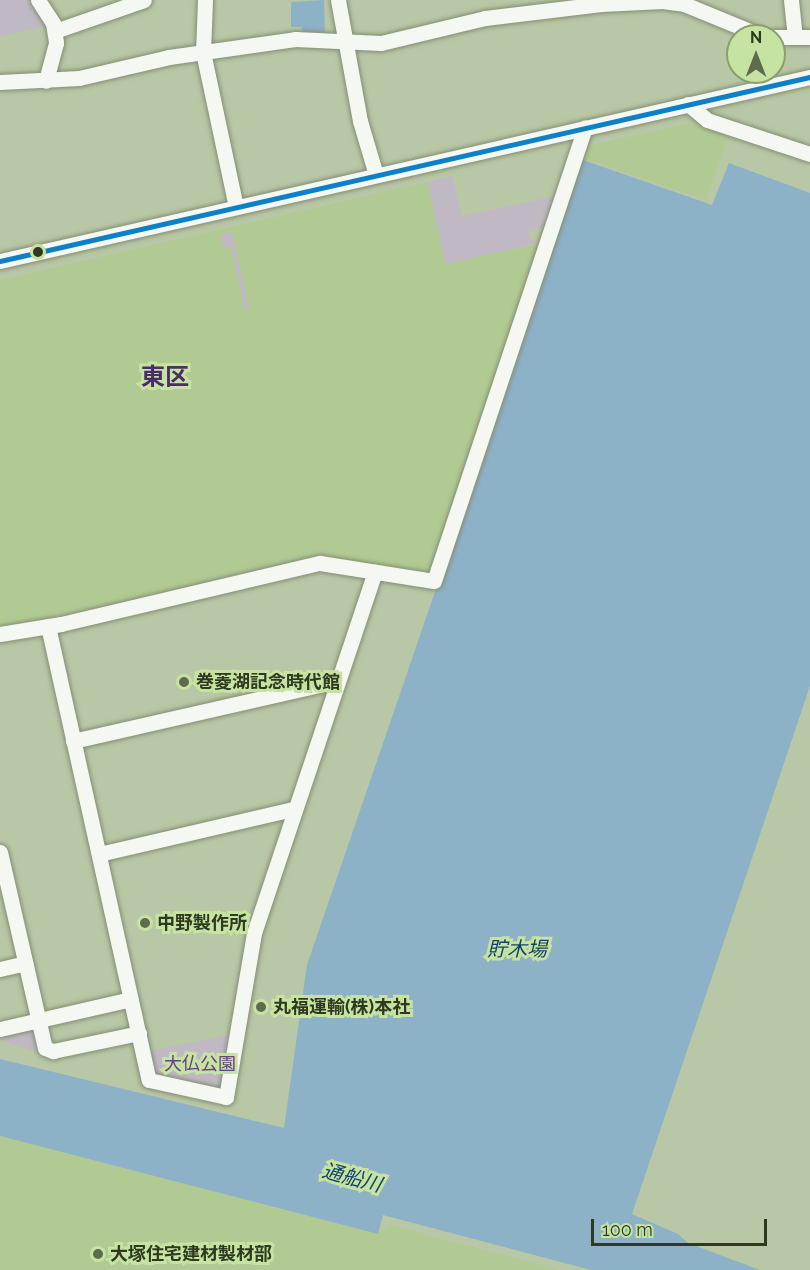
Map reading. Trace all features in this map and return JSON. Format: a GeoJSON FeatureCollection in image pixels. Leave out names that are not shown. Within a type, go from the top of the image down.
{"type":"FeatureCollection","features":[{"type":"Feature","properties":{"kind":"street"},"geometry":{"type":"LineString","coordinates":[[38,0],[54,31],[56,43],[46,81]]}},
{"type":"Feature","properties":{"kind":"street"},"geometry":{"type":"LineString","coordinates":[[54,31],[144,0]]}},
{"type":"Feature","properties":{"kind":"street"},"geometry":{"type":"LineString","coordinates":[[205,0],[202,52],[236,207]]}},
{"type":"Feature","properties":{"kind":"street"},"geometry":{"type":"LineString","coordinates":[[338,0],[344,42],[376,175]]}},
{"type":"Feature","properties":{"kind":"street"},"geometry":{"type":"LineString","coordinates":[[786,37],[802,37],[791,0]]}},
{"type":"Feature","properties":{"kind":"street"},"geometry":{"type":"LineString","coordinates":[[0,82],[79,78],[202,52],[296,39],[381,43],[485,18],[601,2],[663,1],[684,4],[733,24]]}},
{"type":"Feature","properties":{"kind":"street"},"geometry":{"type":"LineString","coordinates":[[0,261],[810,77]]}},
{"type":"Feature","properties":{"kind":"street"},"geometry":{"type":"LineString","coordinates":[[688,104],[707,120],[810,154]]}},
{"type":"Feature","properties":{"kind":"street"},"geometry":{"type":"LineString","coordinates":[[0,634],[48,626],[320,563],[434,581],[585,128]]}},
{"type":"Feature","properties":{"kind":"street"},"geometry":{"type":"LineString","coordinates":[[48,626],[149,1080],[226,1097],[254,933],[293,809],[375,572]]}},
{"type":"Feature","properties":{"kind":"street"},"geometry":{"type":"LineString","coordinates":[[73,741],[337,681]]}},
{"type":"Feature","properties":{"kind":"street"},"geometry":{"type":"LineString","coordinates":[[99,854],[293,809]]}},
{"type":"Feature","properties":{"kind":"street"},"geometry":{"type":"LineString","coordinates":[[0,852],[6,907],[25,963],[45,1048],[53,1051],[139,1033]]}},
{"type":"Feature","properties":{"kind":"street"},"geometry":{"type":"LineString","coordinates":[[0,969],[25,963]]}},
{"type":"Feature","properties":{"kind":"street"},"geometry":{"type":"LineString","coordinates":[[0,1029],[131,999]]}},
{"type":"Feature","properties":{"kind":"shaded area"},"geometry":{"type":"Polygon","coordinates":[[[700,121],[730,131],[706,200],[580,157],[583,147],[700,121]]]}},
{"type":"Feature","properties":{"kind":"shaded area"},"geometry":{"type":"Polygon","coordinates":[[[428,182],[445,264],[540,244],[437,567],[419,573],[321,557],[0,628],[0,280],[428,182]]]}},
{"type":"Feature","properties":{"kind":"shaded area"},"geometry":{"type":"Polygon","coordinates":[[[0,1136],[377,1234],[390,1225],[558,1270],[0,1270],[0,1136]]]}},
{"type":"Feature","properties":{"kind":"green space"},"geometry":{"type":"Polygon","coordinates":[[[0,0],[34,0],[50,26],[0,36],[0,0]]]}},
{"type":"Feature","properties":{"kind":"green space"},"geometry":{"type":"Polygon","coordinates":[[[452,176],[462,216],[556,196],[542,227],[529,230],[530,241],[538,240],[537,243],[445,264],[428,182],[452,176]]]}},
{"type":"Feature","properties":{"kind":"green space"},"geometry":{"type":"Polygon","coordinates":[[[232,232],[249,308],[238,313],[245,309],[231,247],[224,248],[220,235],[232,232]]]}},
{"type":"Feature","properties":{"kind":"green space"},"geometry":{"type":"Polygon","coordinates":[[[35,1026],[45,1055],[0,1040],[0,1034],[35,1026]]]}},
{"type":"Feature","properties":{"kind":"green space","name":"大仏公園"},"geometry":{"type":"Polygon","coordinates":[[[229,1035],[221,1086],[215,1090],[159,1077],[153,1070],[149,1051],[229,1035]]]}},
{"type":"Feature","properties":{"kind":"water"},"geometry":{"type":"Polygon","coordinates":[[[324,0],[325,32],[302,32],[302,27],[291,27],[291,2],[324,0]]]}},
{"type":"Feature","properties":{"kind":"water","name":"貯木場"},"geometry":{"type":"Polygon","coordinates":[[[583,160],[712,205],[729,163],[810,193],[810,686],[632,1214],[678,1234],[688,1243],[760,1270],[591,1270],[383,1215],[378,1234],[0,1136],[0,1059],[284,1128],[307,965],[583,160]]]}},
{"type":"Feature","properties":{"kind":"transit line"},"geometry":{"type":"LineString","coordinates":[[0,261],[810,77]]}},
{"type":"Feature","properties":{"kind":"place","name":"巻菱湖記念時代館"},"geometry":{"type":"Point","coordinates":[184,682]}},
{"type":"Feature","properties":{"kind":"place","name":"中野製作所"},"geometry":{"type":"Point","coordinates":[145,923]}},
{"type":"Feature","properties":{"kind":"place","name":"丸福運輸(株)本社"},"geometry":{"type":"Point","coordinates":[261,1007]}},
{"type":"Feature","properties":{"kind":"place","name":"大塚住宅建材製材部"},"geometry":{"type":"Point","coordinates":[98,1254]}},
{"type":"Feature","properties":{"kind":"district","name":"東区"},"geometry":{"type":"Point","coordinates":[165,377]}},
{"type":"Feature","properties":{"kind":"water label","name":"通船川"},"geometry":{"type":"Point","coordinates":[352,1178]}}]}
